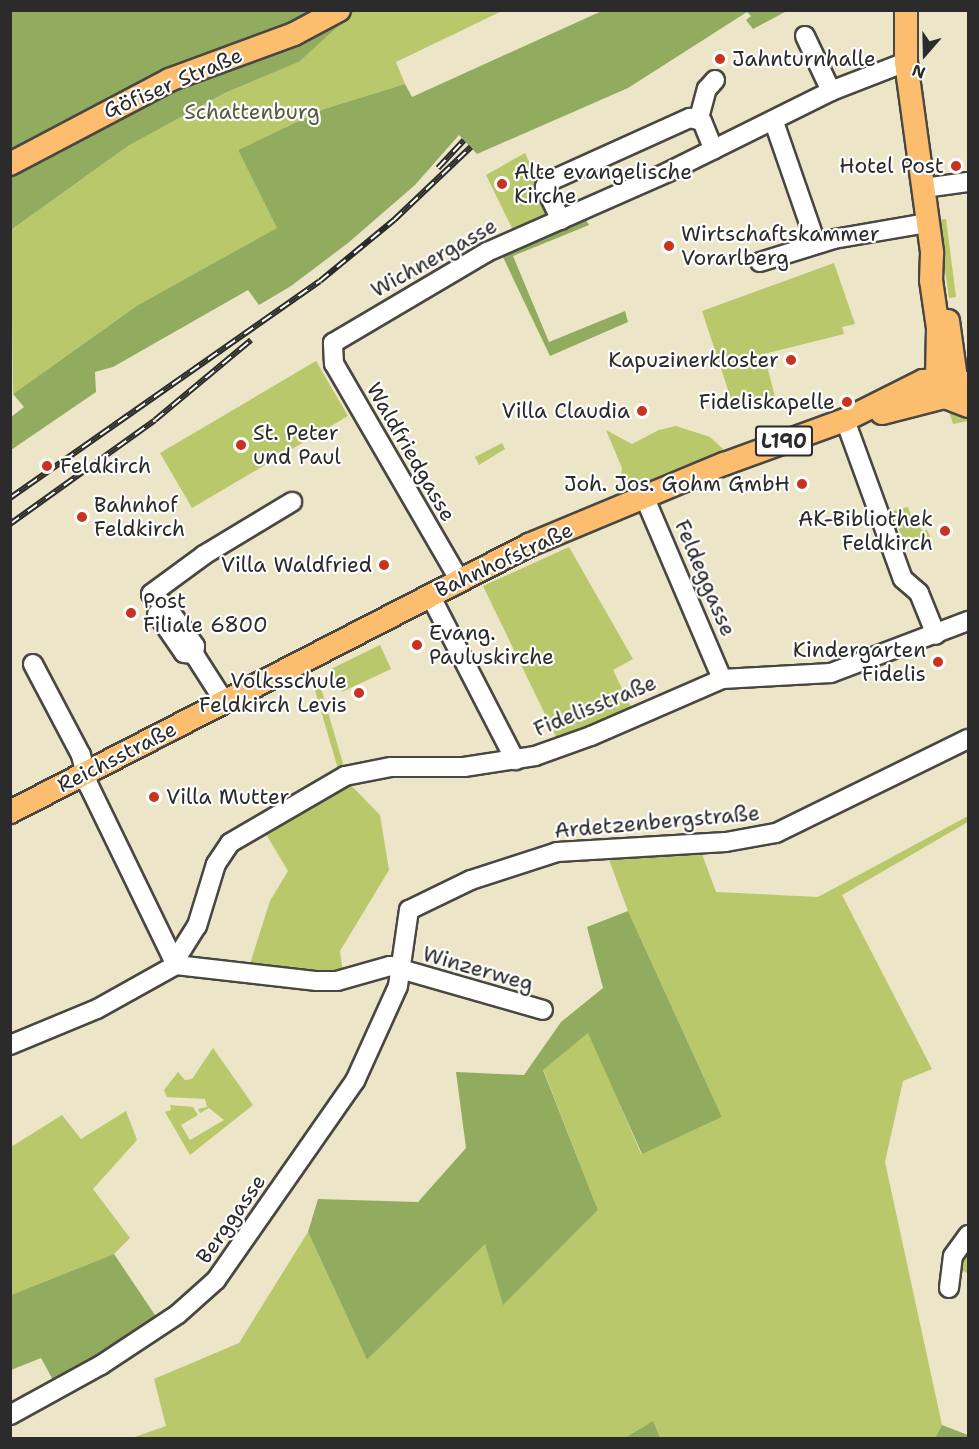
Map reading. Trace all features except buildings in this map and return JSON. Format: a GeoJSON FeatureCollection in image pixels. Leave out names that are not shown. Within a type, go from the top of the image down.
{"type":"FeatureCollection","features":[{"type":"Feature","properties":{"kind":"main road","name":"Göfiser Straße"},"geometry":{"type":"LineString","coordinates":[[10,164],[169,80],[294,34],[339,10]]}},
{"type":"Feature","properties":{"kind":"main road"},"geometry":{"type":"LineString","coordinates":[[906,10],[906,62],[932,253],[943,279],[951,385],[969,406]]}},
{"type":"Feature","properties":{"kind":"main road","name":"Bahnhofstraße"},"geometry":{"type":"LineString","coordinates":[[224,701],[529,546],[644,496],[845,420],[951,385]]}},
{"type":"Feature","properties":{"kind":"main road","name":"Reichsstraße"},"geometry":{"type":"LineString","coordinates":[[10,812],[224,701]]}},
{"type":"Feature","properties":{"kind":"street"},"geometry":{"type":"LineString","coordinates":[[805,36],[831,91]]}},
{"type":"Feature","properties":{"kind":"street","name":"Wichnergasse"},"geometry":{"type":"LineString","coordinates":[[333,343],[480,255],[774,122],[831,91],[906,62]]}},
{"type":"Feature","properties":{"kind":"street"},"geometry":{"type":"LineString","coordinates":[[714,150],[699,118],[707,89],[715,80]]}},
{"type":"Feature","properties":{"kind":"street"},"geometry":{"type":"LineString","coordinates":[[561,220],[545,187],[548,182],[690,118],[699,118]]}},
{"type":"Feature","properties":{"kind":"street"},"geometry":{"type":"LineString","coordinates":[[774,122],[816,243]]}},
{"type":"Feature","properties":{"kind":"street"},"geometry":{"type":"LineString","coordinates":[[924,188],[969,182]]}},
{"type":"Feature","properties":{"kind":"street"},"geometry":{"type":"LineString","coordinates":[[760,262],[816,243],[836,247],[928,223]]}},
{"type":"Feature","properties":{"kind":"street","name":"Waldfriedgasse"},"geometry":{"type":"LineString","coordinates":[[333,343],[334,364],[459,581]]}},
{"type":"Feature","properties":{"kind":"street"},"geometry":{"type":"LineString","coordinates":[[845,420],[903,579],[919,593],[936,635]]}},
{"type":"Feature","properties":{"kind":"street","name":"Feldeggasse"},"geometry":{"type":"LineString","coordinates":[[644,496],[722,679]]}},
{"type":"Feature","properties":{"kind":"street"},"geometry":{"type":"LineString","coordinates":[[224,701],[195,654],[195,645],[166,606],[157,602],[151,594],[161,585],[292,502]]}},
{"type":"Feature","properties":{"kind":"street"},"geometry":{"type":"LineString","coordinates":[[430,595],[515,760]]}},
{"type":"Feature","properties":{"kind":"street","name":"Fidelisstraße"},"geometry":{"type":"LineString","coordinates":[[176,962],[197,926],[223,851],[238,837],[316,789],[367,770],[464,767],[515,760],[571,745],[722,679],[837,671],[969,621]]}},
{"type":"Feature","properties":{"kind":"street"},"geometry":{"type":"LineString","coordinates":[[33,664],[81,755],[86,773],[176,962]]}},
{"type":"Feature","properties":{"kind":"street","name":"Ardetzenbergstraße"},"geometry":{"type":"LineString","coordinates":[[402,969],[409,910],[471,880],[565,850],[726,842],[776,833],[969,739]]}},
{"type":"Feature","properties":{"kind":"street"},"geometry":{"type":"LineString","coordinates":[[10,1045],[97,1009],[176,962],[317,981],[337,981],[390,966],[402,969]]}},
{"type":"Feature","properties":{"kind":"street","name":"Winzerweg"},"geometry":{"type":"LineString","coordinates":[[402,969],[543,1010]]}},
{"type":"Feature","properties":{"kind":"street","name":"Berggasse"},"geometry":{"type":"LineString","coordinates":[[10,1415],[101,1365],[178,1314],[216,1280],[355,1081],[402,969]]}},
{"type":"Feature","properties":{"kind":"street"},"geometry":{"type":"LineString","coordinates":[[949,1288],[953,1256],[969,1235]]}},
{"type":"Feature","properties":{"kind":"green space"},"geometry":{"type":"Polygon","coordinates":[[[604,10],[785,10],[785,12],[753,29],[746,20],[751,16],[747,12],[628,88],[477,154],[459,135],[415,185],[348,243],[291,286],[259,305],[248,290],[113,367],[95,372],[96,392],[11,450],[11,417],[24,407],[13,394],[138,305],[277,228],[238,150],[324,109],[405,84],[412,97],[604,10]]]}},
{"type":"Feature","properties":{"kind":"green space"},"geometry":{"type":"Polygon","coordinates":[[[11,11],[355,11],[299,62],[225,93],[128,146],[11,230],[11,11]]]}},
{"type":"Feature","properties":{"kind":"green space","name":"Schattenburg"},"geometry":{"type":"Polygon","coordinates":[[[355,11],[502,11],[396,62],[405,84],[324,109],[238,150],[278,228],[138,305],[13,394],[11,230],[128,146],[225,93],[299,62],[355,11]]]}},
{"type":"Feature","properties":{"kind":"green space"},"geometry":{"type":"Polygon","coordinates":[[[525,153],[553,212],[513,230],[486,175],[525,153]]]}},
{"type":"Feature","properties":{"kind":"green space"},"geometry":{"type":"Polygon","coordinates":[[[585,218],[589,225],[513,256],[549,342],[625,311],[628,322],[550,356],[502,255],[585,218]]]}},
{"type":"Feature","properties":{"kind":"green space"},"geometry":{"type":"Polygon","coordinates":[[[946,219],[956,297],[949,298],[938,220],[946,219]]]}},
{"type":"Feature","properties":{"kind":"green space"},"geometry":{"type":"Polygon","coordinates":[[[834,263],[855,324],[842,327],[844,334],[764,354],[775,397],[735,411],[702,311],[834,263]]]}},
{"type":"Feature","properties":{"kind":"green space"},"geometry":{"type":"Polygon","coordinates":[[[316,361],[348,416],[192,508],[160,453],[316,361]]]}},
{"type":"Feature","properties":{"kind":"green space"},"geometry":{"type":"Polygon","coordinates":[[[939,406],[968,414],[968,421],[953,424],[948,409],[941,410],[939,406]]]}},
{"type":"Feature","properties":{"kind":"green space"},"geometry":{"type":"Polygon","coordinates":[[[676,426],[710,437],[724,450],[618,493],[622,468],[606,430],[632,444],[659,430],[676,426]]]}},
{"type":"Feature","properties":{"kind":"green space"},"geometry":{"type":"Polygon","coordinates":[[[502,443],[505,449],[479,465],[475,457],[502,443]]]}},
{"type":"Feature","properties":{"kind":"green space"},"geometry":{"type":"Polygon","coordinates":[[[908,507],[912,519],[923,531],[927,530],[931,538],[906,549],[892,511],[908,507]]]}},
{"type":"Feature","properties":{"kind":"green space"},"geometry":{"type":"Polygon","coordinates":[[[569,547],[633,659],[613,670],[632,709],[557,739],[483,586],[569,547]]]}},
{"type":"Feature","properties":{"kind":"green space"},"geometry":{"type":"Polygon","coordinates":[[[380,645],[391,669],[342,692],[331,669],[380,645]]]}},
{"type":"Feature","properties":{"kind":"green space"},"geometry":{"type":"Polygon","coordinates":[[[320,685],[344,767],[338,769],[314,687],[320,685]]]}},
{"type":"Feature","properties":{"kind":"green space"},"geometry":{"type":"Polygon","coordinates":[[[337,771],[380,815],[389,870],[340,951],[343,973],[249,967],[270,901],[288,871],[257,819],[337,771]]]}},
{"type":"Feature","properties":{"kind":"green space"},"geometry":{"type":"Polygon","coordinates":[[[968,816],[968,822],[842,895],[932,1069],[903,1081],[885,1162],[942,1425],[935,1438],[132,1438],[166,1426],[154,1379],[239,1343],[308,1232],[367,1360],[485,1243],[503,1304],[598,1210],[543,1069],[589,1032],[641,1154],[722,1117],[628,911],[608,857],[702,854],[716,892],[818,897],[968,816]]]}},
{"type":"Feature","properties":{"kind":"green space"},"geometry":{"type":"Polygon","coordinates":[[[628,911],[722,1117],[642,1154],[588,1033],[543,1070],[598,1210],[503,1305],[485,1244],[367,1360],[308,1232],[318,1199],[418,1202],[466,1148],[456,1072],[524,1075],[561,1022],[603,988],[587,927],[628,911]]]}},
{"type":"Feature","properties":{"kind":"green space"},"geometry":{"type":"Polygon","coordinates":[[[213,1048],[253,1105],[190,1155],[165,1112],[171,1110],[170,1105],[193,1107],[198,1115],[181,1125],[190,1140],[224,1120],[209,1108],[200,1113],[198,1109],[207,1107],[205,1099],[167,1097],[164,1090],[178,1072],[185,1080],[192,1079],[213,1048]]]}},
{"type":"Feature","properties":{"kind":"green space"},"geometry":{"type":"Polygon","coordinates":[[[126,1111],[137,1140],[93,1189],[130,1238],[114,1254],[11,1295],[11,1147],[62,1115],[81,1139],[126,1111]]]}},
{"type":"Feature","properties":{"kind":"green space"},"geometry":{"type":"Polygon","coordinates":[[[968,1243],[968,1274],[964,1271],[958,1280],[954,1276],[968,1243]]]}},
{"type":"Feature","properties":{"kind":"green space"},"geometry":{"type":"Polygon","coordinates":[[[114,1254],[159,1321],[53,1380],[41,1358],[11,1370],[11,1295],[114,1254]]]}},
{"type":"Feature","properties":{"kind":"green space"},"geometry":{"type":"Polygon","coordinates":[[[653,1421],[660,1438],[625,1438],[653,1421]]]}},
{"type":"Feature","properties":{"kind":"green space"},"geometry":{"type":"Polygon","coordinates":[[[942,1425],[968,1435],[968,1438],[935,1438],[942,1425]]]}},
{"type":"Feature","properties":{"kind":"railway"},"geometry":{"type":"LineString","coordinates":[[438,168],[464,140]]}},
{"type":"Feature","properties":{"kind":"railway"},"geometry":{"type":"LineString","coordinates":[[10,498],[320,281],[394,220],[471,147]]}},
{"type":"Feature","properties":{"kind":"railway"},"geometry":{"type":"LineString","coordinates":[[10,524],[155,420],[251,340]]}},
{"type":"Feature","properties":{"kind":"place","name":"Jahnturnhalle"},"geometry":{"type":"Point","coordinates":[720,59]}},
{"type":"Feature","properties":{"kind":"place","name":"Hotel Post"},"geometry":{"type":"Point","coordinates":[956,166]}},
{"type":"Feature","properties":{"kind":"place","name":"Alte evangelische Kirche"},"geometry":{"type":"Point","coordinates":[502,184]}},
{"type":"Feature","properties":{"kind":"place","name":"Wirtschaftskammer Vorarlberg"},"geometry":{"type":"Point","coordinates":[669,246]}},
{"type":"Feature","properties":{"kind":"place","name":"Kapuzinerkloster"},"geometry":{"type":"Point","coordinates":[791,360]}},
{"type":"Feature","properties":{"kind":"place","name":"Fideliskapelle"},"geometry":{"type":"Point","coordinates":[847,402]}},
{"type":"Feature","properties":{"kind":"place","name":"Villa Claudia"},"geometry":{"type":"Point","coordinates":[642,411]}},
{"type":"Feature","properties":{"kind":"place","name":"St. Peter und Paul"},"geometry":{"type":"Point","coordinates":[241,445]}},
{"type":"Feature","properties":{"kind":"place","name":"Feldkirch"},"geometry":{"type":"Point","coordinates":[47,466]}},
{"type":"Feature","properties":{"kind":"place","name":"Joh. Jos. Gohm GmbH"},"geometry":{"type":"Point","coordinates":[802,484]}},
{"type":"Feature","properties":{"kind":"place","name":"Bahnhof Feldkirch"},"geometry":{"type":"Point","coordinates":[82,517]}},
{"type":"Feature","properties":{"kind":"place","name":"AK-Bibliothek Feldkirch"},"geometry":{"type":"Point","coordinates":[945,531]}},
{"type":"Feature","properties":{"kind":"place","name":"Villa Waldfried"},"geometry":{"type":"Point","coordinates":[384,565]}},
{"type":"Feature","properties":{"kind":"place","name":"Post Filiale 6800"},"geometry":{"type":"Point","coordinates":[131,613]}},
{"type":"Feature","properties":{"kind":"place","name":"Evang. Pauluskirche"},"geometry":{"type":"Point","coordinates":[417,645]}},
{"type":"Feature","properties":{"kind":"place","name":"Kindergarten Fidelis"},"geometry":{"type":"Point","coordinates":[938,662]}},
{"type":"Feature","properties":{"kind":"place","name":"Volksschule Feldkirch Levis"},"geometry":{"type":"Point","coordinates":[359,693]}},
{"type":"Feature","properties":{"kind":"place","name":"Villa Mutter"},"geometry":{"type":"Point","coordinates":[154,797]}}]}
